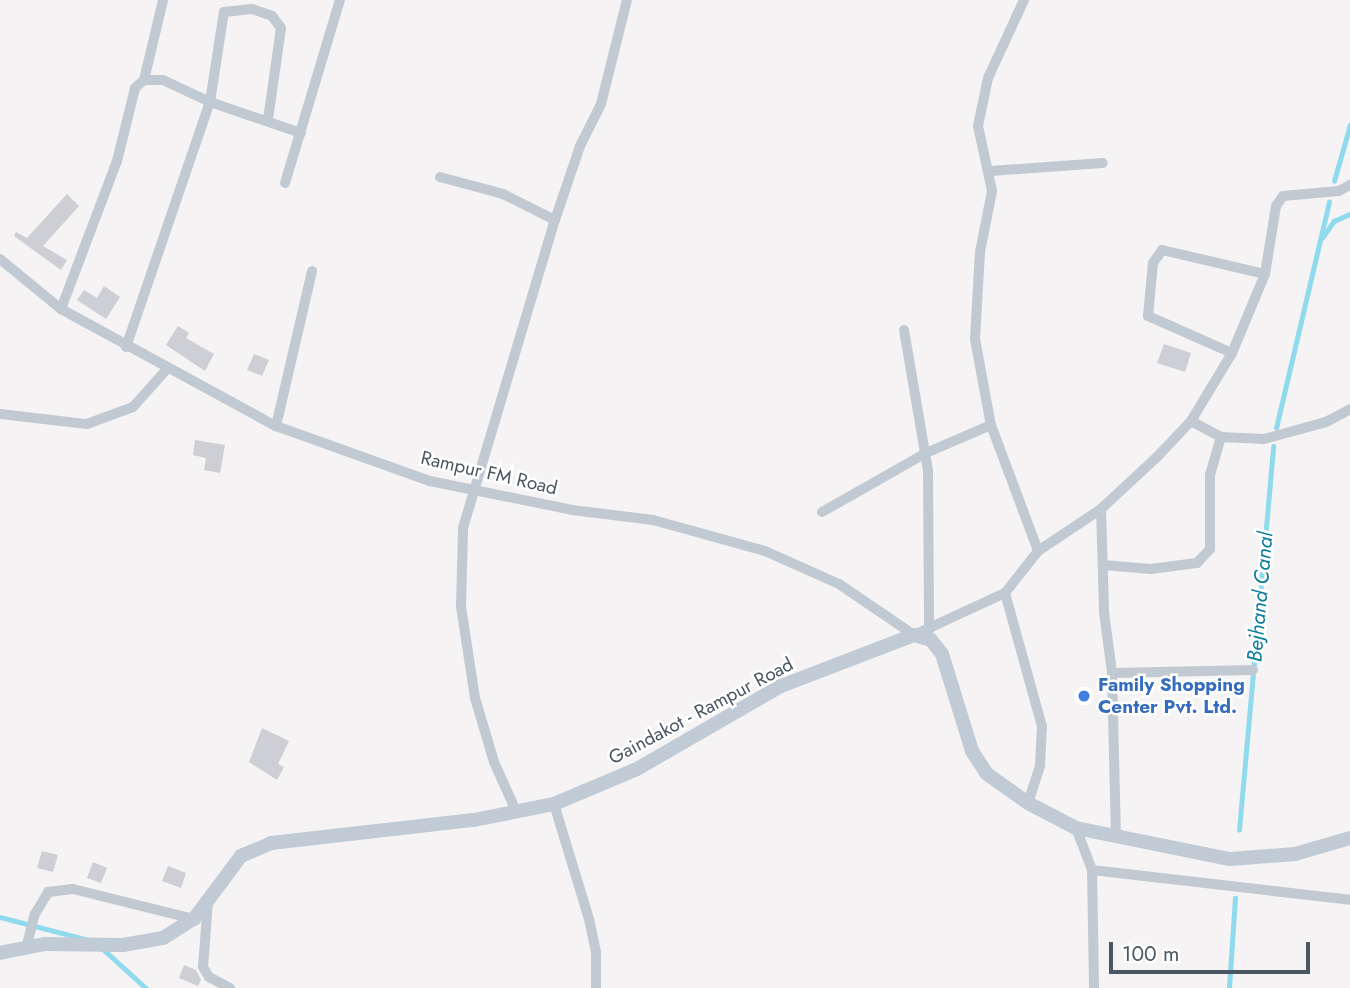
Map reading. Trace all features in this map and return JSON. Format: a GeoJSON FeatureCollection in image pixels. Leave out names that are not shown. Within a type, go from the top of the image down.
{"type":"FeatureCollection","features":[{"type":"Feature","properties":{"kind":"main road"},"geometry":{"type":"LineString","coordinates":[[914,635],[931,640],[942,654],[979,763],[998,784],[1076,828],[1230,859],[1295,853],[1350,838]]}},
{"type":"Feature","properties":{"kind":"main road","name":"Gaindakot - Rampur Road"},"geometry":{"type":"LineString","coordinates":[[0,953],[71,943],[123,945],[163,938],[194,919],[241,856],[271,843],[517,813],[554,804],[637,769],[781,686],[914,635]]}},
{"type":"Feature","properties":{"kind":"street"},"geometry":{"type":"LineString","coordinates":[[61,309],[117,161],[135,88],[144,80],[163,0]]}},
{"type":"Feature","properties":{"kind":"street"},"geometry":{"type":"LineString","coordinates":[[285,183],[340,0]]}},
{"type":"Feature","properties":{"kind":"street"},"geometry":{"type":"LineString","coordinates":[[517,813],[494,762],[475,698],[461,606],[463,528],[478,488],[555,220],[580,146],[601,104],[626,0]]}},
{"type":"Feature","properties":{"kind":"street"},"geometry":{"type":"LineString","coordinates":[[1024,0],[988,78],[978,127],[991,171],[975,339],[991,425],[1038,551]]}},
{"type":"Feature","properties":{"kind":"street"},"geometry":{"type":"LineString","coordinates":[[126,347],[209,102],[224,12],[252,9],[272,16],[281,28],[268,119]]}},
{"type":"Feature","properties":{"kind":"street"},"geometry":{"type":"LineString","coordinates":[[144,80],[163,80],[209,102],[268,119],[301,133]]}},
{"type":"Feature","properties":{"kind":"street"},"geometry":{"type":"LineString","coordinates":[[991,171],[1103,163]]}},
{"type":"Feature","properties":{"kind":"street"},"geometry":{"type":"LineString","coordinates":[[440,177],[503,194],[555,220]]}},
{"type":"Feature","properties":{"kind":"street"},"geometry":{"type":"LineString","coordinates":[[914,635],[1005,593],[1038,551],[1101,509],[1191,421],[1231,353],[1265,274],[1276,206],[1283,196],[1339,191],[1350,186]]}},
{"type":"Feature","properties":{"kind":"street"},"geometry":{"type":"LineString","coordinates":[[1231,353],[1148,316],[1153,263],[1162,250],[1265,274]]}},
{"type":"Feature","properties":{"kind":"street","name":"Rampur FM Road"},"geometry":{"type":"LineString","coordinates":[[0,259],[61,309],[126,347],[276,426],[430,481],[478,488],[572,510],[653,520],[756,548],[839,584],[914,635]]}},
{"type":"Feature","properties":{"kind":"street"},"geometry":{"type":"LineString","coordinates":[[276,426],[312,271]]}},
{"type":"Feature","properties":{"kind":"street"},"geometry":{"type":"LineString","coordinates":[[904,330],[926,453],[929,630]]}},
{"type":"Feature","properties":{"kind":"street"},"geometry":{"type":"LineString","coordinates":[[0,414],[88,424],[134,407],[167,369]]}},
{"type":"Feature","properties":{"kind":"street"},"geometry":{"type":"LineString","coordinates":[[1191,421],[1222,436],[1264,439],[1326,422],[1350,409]]}},
{"type":"Feature","properties":{"kind":"street"},"geometry":{"type":"LineString","coordinates":[[822,512],[926,453],[991,425]]}},
{"type":"Feature","properties":{"kind":"street"},"geometry":{"type":"LineString","coordinates":[[1103,565],[1150,569],[1196,563],[1210,549],[1210,475],[1222,436]]}},
{"type":"Feature","properties":{"kind":"street"},"geometry":{"type":"LineString","coordinates":[[1101,509],[1112,673],[1116,836]]}},
{"type":"Feature","properties":{"kind":"street"},"geometry":{"type":"LineString","coordinates":[[1005,593],[1042,726],[1040,766],[1028,803]]}},
{"type":"Feature","properties":{"kind":"street"},"geometry":{"type":"LineString","coordinates":[[1112,673],[1254,670]]}},
{"type":"Feature","properties":{"kind":"street"},"geometry":{"type":"LineString","coordinates":[[554,804],[589,919],[596,953],[596,988]]}},
{"type":"Feature","properties":{"kind":"street"},"geometry":{"type":"LineString","coordinates":[[1076,828],[1092,870],[1094,988]]}},
{"type":"Feature","properties":{"kind":"street"},"geometry":{"type":"LineString","coordinates":[[1092,870],[1350,900]]}},
{"type":"Feature","properties":{"kind":"street"},"geometry":{"type":"LineString","coordinates":[[26,949],[35,914],[48,892],[85,891],[194,919]]}},
{"type":"Feature","properties":{"kind":"street"},"geometry":{"type":"LineString","coordinates":[[208,898],[203,967],[209,977],[230,988]]}},
{"type":"Feature","properties":{"kind":"building"},"geometry":{"type":"Polygon","coordinates":[[[67,194],[79,206],[43,246],[67,260],[61,270],[14,236],[16,232],[27,238],[67,194]]]}},
{"type":"Feature","properties":{"kind":"building"},"geometry":{"type":"Polygon","coordinates":[[[104,286],[120,297],[106,319],[77,300],[84,290],[97,298],[104,286]]]}},
{"type":"Feature","properties":{"kind":"building"},"geometry":{"type":"Polygon","coordinates":[[[178,326],[189,333],[186,338],[214,354],[205,371],[166,345],[178,326]]]}},
{"type":"Feature","properties":{"kind":"building"},"geometry":{"type":"Polygon","coordinates":[[[1164,344],[1191,353],[1185,372],[1157,363],[1164,344]]]}},
{"type":"Feature","properties":{"kind":"building"},"geometry":{"type":"Polygon","coordinates":[[[254,354],[269,360],[262,376],[247,370],[254,354]]]}},
{"type":"Feature","properties":{"kind":"building"},"geometry":{"type":"Polygon","coordinates":[[[195,440],[225,445],[220,473],[204,470],[206,458],[193,455],[195,440]]]}},
{"type":"Feature","properties":{"kind":"building"},"geometry":{"type":"Polygon","coordinates":[[[262,728],[289,741],[278,764],[284,767],[277,780],[249,762],[262,728]]]}},
{"type":"Feature","properties":{"kind":"building"},"geometry":{"type":"Polygon","coordinates":[[[42,851],[58,855],[53,872],[37,868],[42,851]]]}},
{"type":"Feature","properties":{"kind":"building"},"geometry":{"type":"Polygon","coordinates":[[[93,862],[107,868],[101,883],[87,878],[93,862]]]}},
{"type":"Feature","properties":{"kind":"building"},"geometry":{"type":"Polygon","coordinates":[[[168,866],[186,873],[181,888],[162,881],[168,866]]]}},
{"type":"Feature","properties":{"kind":"building"},"geometry":{"type":"Polygon","coordinates":[[[184,965],[196,970],[201,980],[198,986],[179,978],[184,965]]]}},
{"type":"Feature","properties":{"kind":"waterway","name":"Bejhand Canal"},"geometry":{"type":"LineString","coordinates":[[1334,181],[1350,125]]}},
{"type":"Feature","properties":{"kind":"waterway","name":"Bejhand Canal"},"geometry":{"type":"LineString","coordinates":[[1276,428],[1329,202]]}},
{"type":"Feature","properties":{"kind":"waterway"},"geometry":{"type":"LineString","coordinates":[[1322,238],[1334,221],[1350,214]]}},
{"type":"Feature","properties":{"kind":"waterway","name":"Bejhand Canal"},"geometry":{"type":"LineString","coordinates":[[1239,830],[1273,447]]}},
{"type":"Feature","properties":{"kind":"waterway","name":"Bejhand Canal"},"geometry":{"type":"LineString","coordinates":[[1229,988],[1235,898]]}},
{"type":"Feature","properties":{"kind":"waterway"},"geometry":{"type":"LineString","coordinates":[[0,917],[93,941]]}},
{"type":"Feature","properties":{"kind":"waterway"},"geometry":{"type":"LineString","coordinates":[[103,949],[146,988]]}},
{"type":"Feature","properties":{"kind":"place","name":"Family Shopping Center Pvt. Ltd."},"geometry":{"type":"Point","coordinates":[1084,696]}}]}
